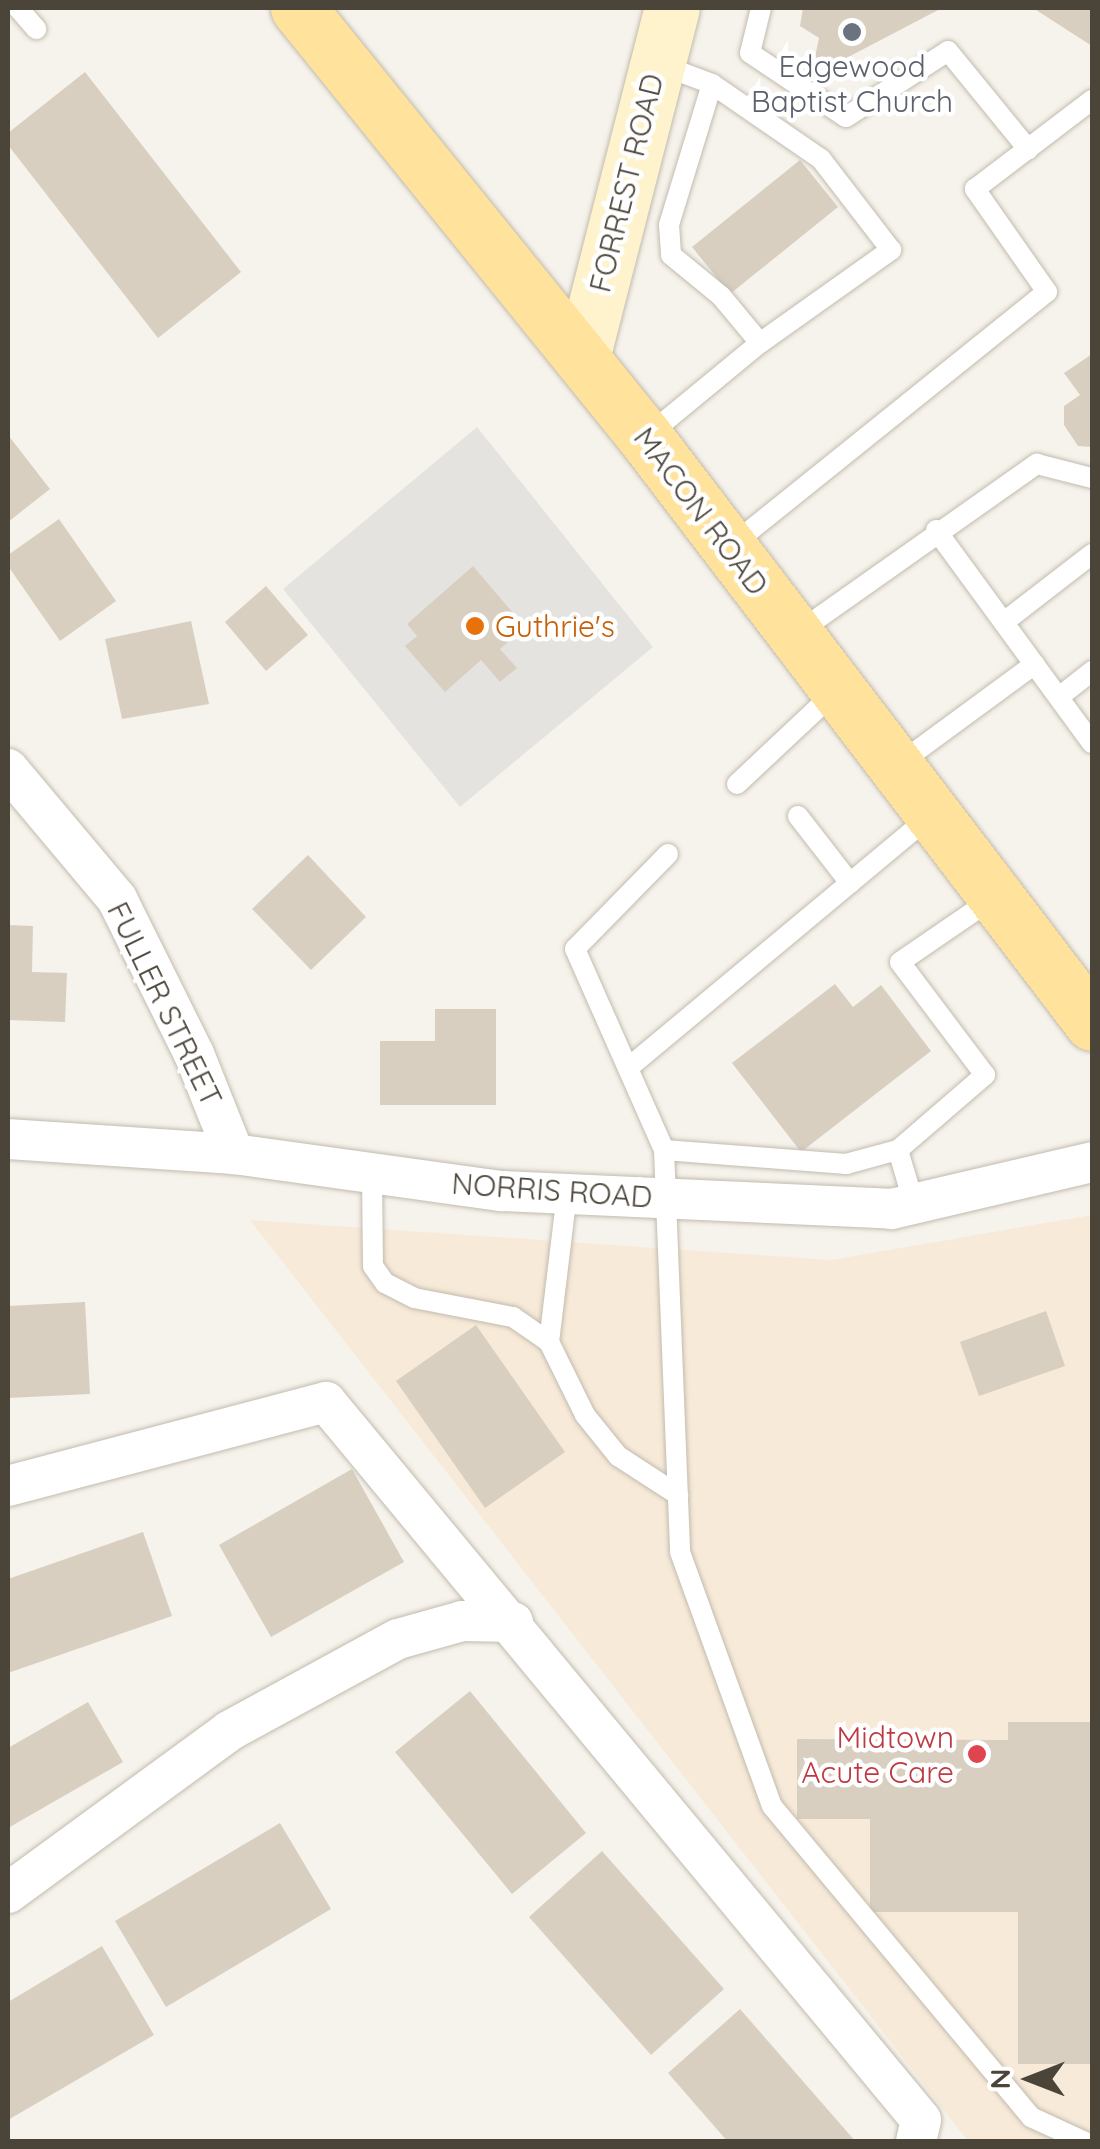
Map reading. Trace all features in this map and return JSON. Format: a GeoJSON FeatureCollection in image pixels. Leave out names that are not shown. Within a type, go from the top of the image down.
{"type":"FeatureCollection","features":[{"type":"Feature","properties":{"kind":"main road","name":"MACON ROAD"},"geometry":{"type":"LineString","coordinates":[[298,8],[645,437],[1092,1023]]}},
{"type":"Feature","properties":{"kind":"main road","name":"FORREST ROAD"},"geometry":{"type":"LineString","coordinates":[[582,358],[672,8]]}},
{"type":"Feature","properties":{"kind":"street","name":"FULLER STREET"},"geometry":{"type":"LineString","coordinates":[[8,769],[116,899],[194,1054],[234,1154]]}},
{"type":"Feature","properties":{"kind":"street","name":"NORRIS ROAD"},"geometry":{"type":"LineString","coordinates":[[8,1139],[234,1154],[567,1194],[892,1209],[1092,1162]]}},
{"type":"Feature","properties":{"kind":"street"},"geometry":{"type":"LineString","coordinates":[[8,1486],[326,1402],[513,1622],[921,2120],[916,2142]]}},
{"type":"Feature","properties":{"kind":"street"},"geometry":{"type":"LineString","coordinates":[[8,1892],[229,1731],[398,1639],[462,1622],[513,1622]]}},
{"type":"Feature","properties":{"kind":"lane"},"geometry":{"type":"LineString","coordinates":[[18,8],[36,29]]}},
{"type":"Feature","properties":{"kind":"lane"},"geometry":{"type":"LineString","coordinates":[[761,8],[750,53],[846,117],[948,51],[1028,150]]}},
{"type":"Feature","properties":{"kind":"lane"},"geometry":{"type":"LineString","coordinates":[[645,437],[760,343],[891,250],[821,158],[712,84],[657,63]]}},
{"type":"Feature","properties":{"kind":"lane"},"geometry":{"type":"LineString","coordinates":[[712,84],[669,226],[671,255],[721,296],[760,343]]}},
{"type":"Feature","properties":{"kind":"lane"},"geometry":{"type":"LineString","coordinates":[[729,548],[1048,292],[974,189],[1092,100]]}},
{"type":"Feature","properties":{"kind":"lane"},"geometry":{"type":"LineString","coordinates":[[795,634],[936,530],[1037,464],[1092,478]]}},
{"type":"Feature","properties":{"kind":"lane"},"geometry":{"type":"LineString","coordinates":[[936,530],[1092,743]]}},
{"type":"Feature","properties":{"kind":"lane"},"geometry":{"type":"LineString","coordinates":[[1004,622],[1092,554]]}},
{"type":"Feature","properties":{"kind":"lane"},"geometry":{"type":"LineString","coordinates":[[896,766],[1035,664]]}},
{"type":"Feature","properties":{"kind":"lane"},"geometry":{"type":"LineString","coordinates":[[1059,697],[1092,670]]}},
{"type":"Feature","properties":{"kind":"lane"},"geometry":{"type":"LineString","coordinates":[[737,784],[838,690]]}},
{"type":"Feature","properties":{"kind":"lane"},"geometry":{"type":"LineString","coordinates":[[628,1068],[933,814]]}},
{"type":"Feature","properties":{"kind":"lane"},"geometry":{"type":"LineString","coordinates":[[798,816],[850,883]]}},
{"type":"Feature","properties":{"kind":"lane"},"geometry":{"type":"LineString","coordinates":[[668,854],[575,949],[664,1150],[680,1552],[772,1806],[1030,2118],[1085,2142]]}},
{"type":"Feature","properties":{"kind":"lane"},"geometry":{"type":"LineString","coordinates":[[664,1150],[769,1163],[846,1164],[898,1150],[985,1074],[900,962],[996,896]]}},
{"type":"Feature","properties":{"kind":"lane"},"geometry":{"type":"LineString","coordinates":[[898,1150],[914,1204]]}},
{"type":"Feature","properties":{"kind":"lane"},"geometry":{"type":"LineString","coordinates":[[372,1173],[373,1266],[384,1283],[414,1298],[513,1317],[549,1342],[585,1415],[618,1456],[678,1495]]}},
{"type":"Feature","properties":{"kind":"lane"},"geometry":{"type":"LineString","coordinates":[[549,1342],[567,1194]]}},
{"type":"Feature","properties":{"kind":"shaded area"},"geometry":{"type":"Polygon","coordinates":[[[477,427],[653,647],[460,807],[283,589],[477,427]]]}},
{"type":"Feature","properties":{"kind":"shaded area"},"geometry":{"type":"Polygon","coordinates":[[[1092,1215],[1092,2141],[968,2141],[250,1220],[831,1260],[1092,1215]]]}},
{"type":"Feature","properties":{"kind":"building","name":"Edgewood Baptist Church"},"geometry":{"type":"Polygon","coordinates":[[[803,8],[942,8],[831,66],[815,57],[819,38],[800,26],[803,8]]]}},
{"type":"Feature","properties":{"kind":"building","name":"Edgewood Baptist Church"},"geometry":{"type":"Polygon","coordinates":[[[1033,8],[1092,8],[1092,46],[1033,8]]]}},
{"type":"Feature","properties":{"kind":"building"},"geometry":{"type":"Polygon","coordinates":[[[85,72],[241,272],[158,338],[8,145],[8,133],[85,72]]]}},
{"type":"Feature","properties":{"kind":"building"},"geometry":{"type":"Polygon","coordinates":[[[800,160],[838,207],[730,294],[692,247],[800,160]]]}},
{"type":"Feature","properties":{"kind":"building"},"geometry":{"type":"Polygon","coordinates":[[[1092,354],[1092,447],[1078,446],[1064,425],[1064,406],[1080,395],[1064,373],[1092,354]]]}},
{"type":"Feature","properties":{"kind":"building"},"geometry":{"type":"Polygon","coordinates":[[[8,435],[50,489],[8,522],[8,435]]]}},
{"type":"Feature","properties":{"kind":"building"},"geometry":{"type":"Polygon","coordinates":[[[59,519],[116,601],[60,641],[8,566],[8,555],[59,519]]]}},
{"type":"Feature","properties":{"kind":"building"},"geometry":{"type":"Polygon","coordinates":[[[473,566],[525,627],[500,649],[517,668],[500,682],[481,660],[445,692],[405,646],[417,636],[407,624],[473,566]]]}},
{"type":"Feature","properties":{"kind":"building"},"geometry":{"type":"Polygon","coordinates":[[[266,586],[308,635],[266,671],[225,622],[266,586]]]}},
{"type":"Feature","properties":{"kind":"building"},"geometry":{"type":"Polygon","coordinates":[[[191,621],[209,704],[122,719],[105,639],[191,621]]]}},
{"type":"Feature","properties":{"kind":"building"},"geometry":{"type":"Polygon","coordinates":[[[308,855],[366,917],[311,970],[252,909],[308,855]]]}},
{"type":"Feature","properties":{"kind":"building"},"geometry":{"type":"Polygon","coordinates":[[[8,925],[33,926],[32,972],[67,973],[65,1022],[8,1020],[8,925]]]}},
{"type":"Feature","properties":{"kind":"building"},"geometry":{"type":"Polygon","coordinates":[[[835,984],[853,1007],[881,985],[931,1051],[801,1152],[732,1063],[835,984]]]}},
{"type":"Feature","properties":{"kind":"building"},"geometry":{"type":"Polygon","coordinates":[[[435,1009],[496,1009],[496,1105],[380,1105],[380,1041],[435,1041],[435,1009]]]}},
{"type":"Feature","properties":{"kind":"building"},"geometry":{"type":"Polygon","coordinates":[[[85,1302],[90,1394],[8,1398],[8,1306],[85,1302]]]}},
{"type":"Feature","properties":{"kind":"building"},"geometry":{"type":"Polygon","coordinates":[[[1046,1311],[1065,1366],[979,1396],[960,1342],[1046,1311]]]}},
{"type":"Feature","properties":{"kind":"building"},"geometry":{"type":"Polygon","coordinates":[[[476,1325],[565,1452],[485,1508],[396,1381],[476,1325]]]}},
{"type":"Feature","properties":{"kind":"building"},"geometry":{"type":"Polygon","coordinates":[[[352,1469],[404,1562],[271,1637],[219,1545],[352,1469]]]}},
{"type":"Feature","properties":{"kind":"building"},"geometry":{"type":"Polygon","coordinates":[[[143,1532],[172,1616],[8,1673],[8,1579],[143,1532]]]}},
{"type":"Feature","properties":{"kind":"building"},"geometry":{"type":"Polygon","coordinates":[[[470,1691],[586,1833],[512,1894],[395,1752],[470,1691]]]}},
{"type":"Feature","properties":{"kind":"building"},"geometry":{"type":"Polygon","coordinates":[[[88,1702],[123,1762],[8,1828],[8,1748],[88,1702]]]}},
{"type":"Feature","properties":{"kind":"building"},"geometry":{"type":"Polygon","coordinates":[[[1008,1722],[1092,1722],[1092,2064],[1018,2064],[1018,1912],[870,1912],[870,1819],[797,1819],[797,1739],[1008,1740],[1008,1722]]]}},
{"type":"Feature","properties":{"kind":"building"},"geometry":{"type":"Polygon","coordinates":[[[280,1823],[331,1909],[166,2007],[115,1921],[280,1823]]]}},
{"type":"Feature","properties":{"kind":"building"},"geometry":{"type":"Polygon","coordinates":[[[602,1851],[724,1989],[651,2055],[529,1917],[602,1851]]]}},
{"type":"Feature","properties":{"kind":"building"},"geometry":{"type":"Polygon","coordinates":[[[102,1946],[154,2035],[8,2120],[8,2002],[102,1946]]]}},
{"type":"Feature","properties":{"kind":"building"},"geometry":{"type":"Polygon","coordinates":[[[740,2009],[856,2142],[728,2142],[668,2073],[740,2009]]]}},
{"type":"Feature","properties":{"kind":"place","name":"Edgewood Baptist Church"},"geometry":{"type":"Point","coordinates":[852,32]}},
{"type":"Feature","properties":{"kind":"place","name":"Guthrie's"},"geometry":{"type":"Point","coordinates":[475,626]}},
{"type":"Feature","properties":{"kind":"place","name":"Midtown Acute Care"},"geometry":{"type":"Point","coordinates":[977,1754]}}]}
